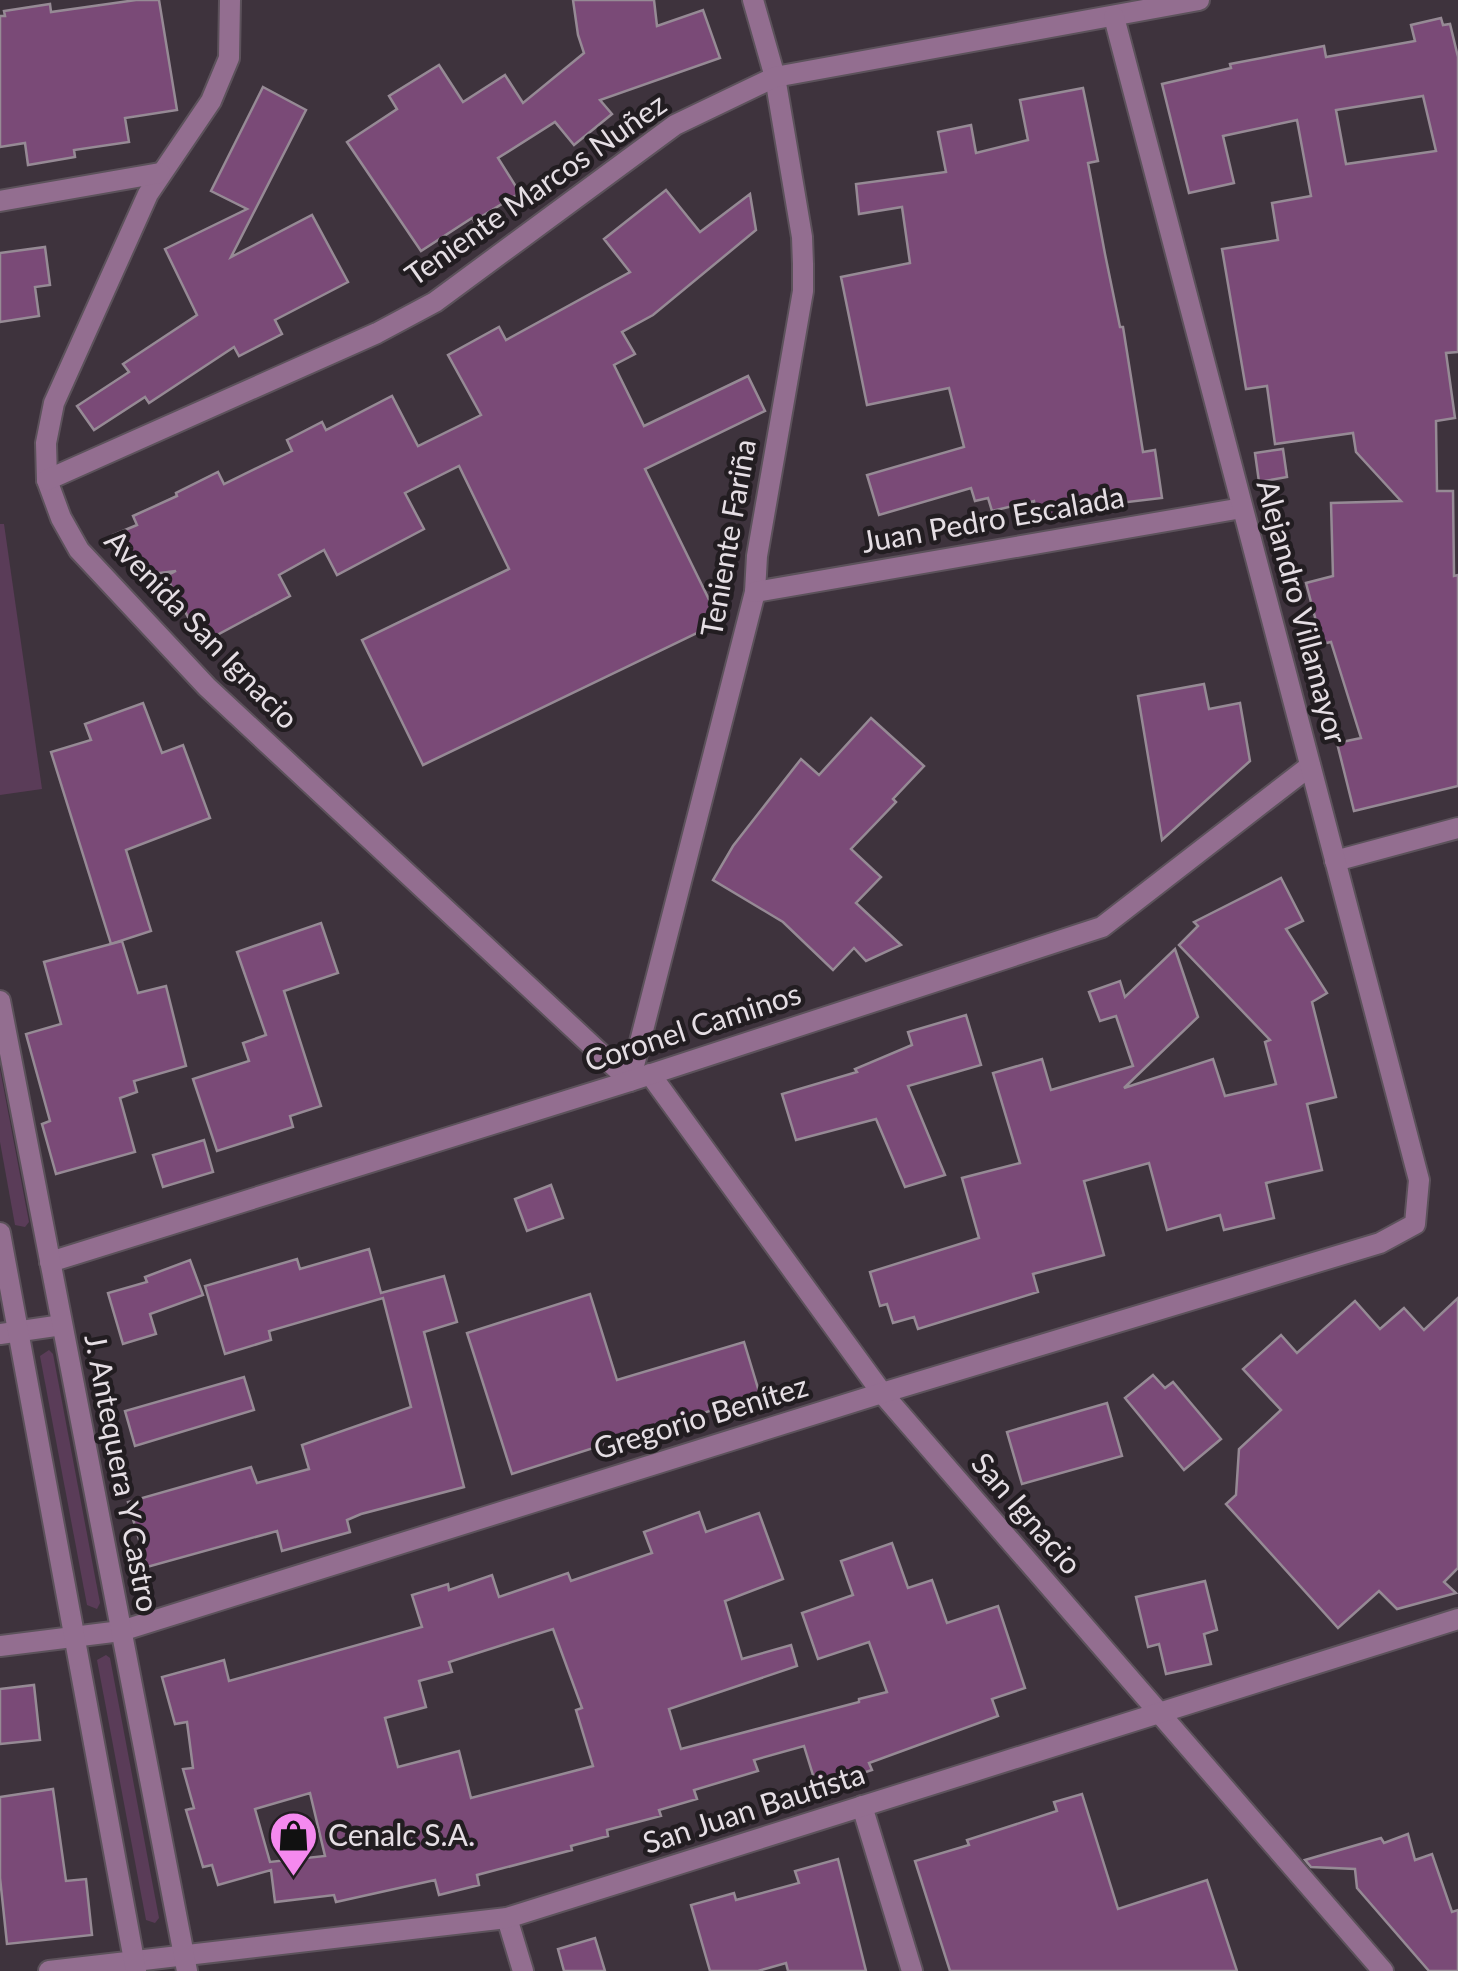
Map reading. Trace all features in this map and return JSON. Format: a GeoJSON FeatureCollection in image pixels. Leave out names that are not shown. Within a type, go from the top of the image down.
{"type":"FeatureCollection","features":[{"type":"Feature","properties":{"kind":"street","name":"Avenida San Ignacio"},"geometry":{"type":"LineString","coordinates":[[230,0],[229,58],[210,100],[148,194],[54,403],[46,443],[47,480],[61,518],[80,550],[207,687],[640,1078]]}},
{"type":"Feature","properties":{"kind":"street","name":"Teniente Fariña"},"geometry":{"type":"LineString","coordinates":[[640,1078],[755,592],[757,556],[803,291],[802,237],[775,77],[754,0]]}},
{"type":"Feature","properties":{"kind":"street","name":"Teniente Marcos Nuñez"},"geometry":{"type":"LineString","coordinates":[[47,480],[377,333],[435,302],[675,125],[775,77],[1198,0]]}},
{"type":"Feature","properties":{"kind":"street","name":"Alejandro Villamayor"},"geometry":{"type":"LineString","coordinates":[[1114,17],[1419,1180],[1414,1224]]}},
{"type":"Feature","properties":{"kind":"street"},"geometry":{"type":"LineString","coordinates":[[0,201],[160,173]]}},
{"type":"Feature","properties":{"kind":"street","name":"Juan Pedro Escalada"},"geometry":{"type":"LineString","coordinates":[[755,592],[1242,508]]}},
{"type":"Feature","properties":{"kind":"street","name":"Coronel Caminos"},"geometry":{"type":"LineString","coordinates":[[50,1262],[640,1078],[1102,926],[1310,766]]}},
{"type":"Feature","properties":{"kind":"street"},"geometry":{"type":"LineString","coordinates":[[1335,862],[1458,828]]}},
{"type":"Feature","properties":{"kind":"street","name":"J. Antequera Y Castro"},"geometry":{"type":"LineString","coordinates":[[1,1010],[185,1964]]}},
{"type":"Feature","properties":{"kind":"street","name":"San Ignacio"},"geometry":{"type":"LineString","coordinates":[[640,1078],[882,1393],[1383,1971]]}},
{"type":"Feature","properties":{"kind":"street","name":"Gregorio Benítez"},"geometry":{"type":"LineString","coordinates":[[0,1646],[121,1630],[1380,1243],[1414,1224]]}},
{"type":"Feature","properties":{"kind":"street"},"geometry":{"type":"LineString","coordinates":[[0,1233],[9,1333],[75,1636],[136,1966]]}},
{"type":"Feature","properties":{"kind":"street"},"geometry":{"type":"LineString","coordinates":[[9,1333],[62,1325]]}},
{"type":"Feature","properties":{"kind":"street","name":"San Juan Bautista"},"geometry":{"type":"LineString","coordinates":[[49,1971],[185,1964],[507,1918],[1458,1619]]}},
{"type":"Feature","properties":{"kind":"street"},"geometry":{"type":"LineString","coordinates":[[862,1806],[912,1971]]}},
{"type":"Feature","properties":{"kind":"street"},"geometry":{"type":"LineString","coordinates":[[507,1918],[523,1971]]}},
{"type":"Feature","properties":{"kind":"shaded area"},"geometry":{"type":"Polygon","coordinates":[[[0,524],[4,524],[42,789],[0,795],[0,524]]]}},
{"type":"Feature","properties":{"kind":"shaded area"},"geometry":{"type":"Polygon","coordinates":[[[0,1069],[29,1222],[25,1227],[15,1225],[0,1142],[0,1069]]]}},
{"type":"Feature","properties":{"kind":"shaded area"},"geometry":{"type":"Polygon","coordinates":[[[49,1350],[53,1354],[100,1603],[97,1609],[87,1605],[40,1356],[49,1350]]]}},
{"type":"Feature","properties":{"kind":"shaded area"},"geometry":{"type":"Polygon","coordinates":[[[106,1655],[110,1658],[159,1918],[155,1923],[146,1920],[97,1660],[106,1655]]]}},
{"type":"Feature","properties":{"kind":"building"},"geometry":{"type":"Polygon","coordinates":[[[159,0],[177,110],[125,118],[129,142],[74,150],[75,157],[28,165],[25,143],[0,147],[0,16],[5,16],[4,11],[50,4],[51,12],[159,0]]]}},
{"type":"Feature","properties":{"kind":"building"},"geometry":{"type":"Polygon","coordinates":[[[573,0],[654,0],[657,26],[703,10],[720,58],[600,100],[612,114],[574,145],[555,122],[498,158],[520,193],[421,251],[347,142],[397,109],[389,96],[439,65],[463,102],[505,75],[523,103],[584,53],[573,0]]]}},
{"type":"Feature","properties":{"kind":"building"},"geometry":{"type":"Polygon","coordinates":[[[1441,18],[1443,25],[1450,24],[1458,57],[1458,352],[1446,353],[1455,418],[1436,421],[1437,491],[1453,491],[1454,576],[1458,575],[1458,786],[1354,811],[1337,743],[1361,738],[1331,642],[1322,644],[1306,583],[1333,576],[1331,503],[1401,501],[1356,452],[1353,433],[1275,444],[1267,386],[1246,389],[1222,249],[1278,240],[1272,203],[1311,196],[1297,120],[1223,136],[1234,183],[1189,193],[1162,84],[1231,68],[1230,64],[1324,46],[1326,57],[1415,41],[1411,25],[1441,18]],[[1423,96],[1336,110],[1346,164],[1436,151],[1423,96]]]}},
{"type":"Feature","properties":{"kind":"building"},"geometry":{"type":"Polygon","coordinates":[[[263,87],[306,110],[231,257],[312,215],[348,282],[275,320],[282,334],[239,356],[234,347],[149,403],[145,397],[94,430],[77,406],[129,372],[123,364],[197,315],[165,249],[247,209],[211,191],[263,87]]]}},
{"type":"Feature","properties":{"kind":"building"},"geometry":{"type":"Polygon","coordinates":[[[1083,88],[1098,161],[1088,163],[1123,327],[1143,452],[1155,450],[1162,498],[1102,505],[1037,519],[1034,501],[992,511],[988,498],[975,501],[971,488],[879,515],[867,475],[964,447],[949,388],[867,405],[841,277],[910,263],[902,207],[859,214],[856,184],[946,172],[938,132],[971,125],[976,153],[1028,140],[1020,100],[1083,88]]]}},
{"type":"Feature","properties":{"kind":"building"},"geometry":{"type":"Polygon","coordinates":[[[666,190],[700,232],[750,194],[756,230],[653,315],[622,332],[635,354],[614,365],[644,426],[748,376],[765,411],[645,469],[720,622],[423,765],[362,640],[509,569],[459,466],[405,493],[424,529],[337,575],[324,550],[279,575],[290,596],[202,643],[166,576],[176,571],[143,575],[135,558],[125,562],[113,535],[137,525],[133,516],[218,472],[224,484],[292,451],[287,440],[322,422],[326,430],[392,396],[418,446],[481,415],[448,355],[499,327],[506,340],[630,272],[604,239],[666,190]]]}},
{"type":"Feature","properties":{"kind":"building"},"geometry":{"type":"Polygon","coordinates":[[[45,247],[50,285],[35,287],[39,316],[0,322],[0,253],[45,247]]]}},
{"type":"Feature","properties":{"kind":"building"},"geometry":{"type":"Polygon","coordinates":[[[1283,449],[1287,477],[1259,482],[1255,453],[1283,449]]]}},
{"type":"Feature","properties":{"kind":"building"},"geometry":{"type":"Polygon","coordinates":[[[1204,684],[1209,709],[1240,703],[1250,761],[1162,840],[1138,696],[1204,684]]]}},
{"type":"Feature","properties":{"kind":"building"},"geometry":{"type":"Polygon","coordinates":[[[143,703],[162,753],[183,745],[210,818],[126,850],[151,931],[111,944],[51,752],[91,740],[85,724],[143,703]]]}},
{"type":"Feature","properties":{"kind":"building"},"geometry":{"type":"Polygon","coordinates":[[[871,718],[924,766],[851,849],[881,877],[856,903],[901,945],[866,961],[854,948],[833,970],[783,922],[713,880],[733,846],[801,759],[819,775],[871,718]]]}},
{"type":"Feature","properties":{"kind":"building"},"geometry":{"type":"Polygon","coordinates":[[[1281,878],[1303,921],[1286,929],[1327,993],[1312,1002],[1336,1097],[1307,1104],[1322,1170],[1266,1183],[1274,1218],[1224,1230],[1220,1215],[1167,1230],[1149,1163],[1084,1181],[1104,1255],[1033,1274],[1038,1292],[918,1329],[914,1317],[893,1323],[887,1304],[880,1306],[870,1272],[979,1238],[962,1178],[1020,1163],[993,1073],[1042,1059],[1051,1090],[1133,1066],[1116,1016],[1100,1021],[1089,992],[1120,981],[1125,997],[1175,949],[1198,1017],[1124,1088],[1213,1059],[1225,1096],[1276,1084],[1265,1042],[1270,1040],[1179,945],[1198,926],[1194,922],[1281,878]]]}},
{"type":"Feature","properties":{"kind":"building"},"geometry":{"type":"Polygon","coordinates":[[[321,923],[338,973],[284,991],[321,1106],[290,1116],[293,1127],[217,1151],[193,1079],[249,1061],[243,1043],[266,1035],[237,952],[321,923]]]}},
{"type":"Feature","properties":{"kind":"building"},"geometry":{"type":"Polygon","coordinates":[[[122,941],[138,993],[166,986],[186,1066],[134,1081],[137,1092],[120,1098],[135,1152],[56,1174],[42,1124],[50,1121],[26,1034],[61,1024],[44,962],[122,941]]]}},
{"type":"Feature","properties":{"kind":"building"},"geometry":{"type":"Polygon","coordinates":[[[966,1015],[981,1065],[908,1086],[945,1175],[905,1187],[876,1119],[796,1140],[782,1094],[857,1072],[855,1069],[912,1045],[908,1032],[966,1015]]]}},
{"type":"Feature","properties":{"kind":"building"},"geometry":{"type":"Polygon","coordinates":[[[204,1140],[213,1172],[163,1187],[153,1155],[204,1140]]]}},
{"type":"Feature","properties":{"kind":"building"},"geometry":{"type":"Polygon","coordinates":[[[551,1185],[563,1218],[527,1231],[515,1199],[551,1185]]]}},
{"type":"Feature","properties":{"kind":"building"},"geometry":{"type":"Polygon","coordinates":[[[369,1249],[381,1293],[444,1276],[457,1322],[424,1332],[464,1487],[361,1514],[347,1520],[350,1532],[282,1551],[277,1531],[147,1567],[128,1502],[251,1467],[257,1483],[309,1469],[302,1445],[411,1407],[383,1298],[269,1331],[271,1340],[225,1354],[205,1286],[297,1259],[300,1269],[369,1249]]]}},
{"type":"Feature","properties":{"kind":"building"},"geometry":{"type":"Polygon","coordinates":[[[190,1260],[203,1295],[150,1314],[156,1334],[123,1344],[108,1293],[147,1282],[145,1277],[190,1260]]]}},
{"type":"Feature","properties":{"kind":"building"},"geometry":{"type":"Polygon","coordinates":[[[590,1294],[617,1380],[744,1342],[760,1395],[512,1474],[467,1333],[590,1294]]]}},
{"type":"Feature","properties":{"kind":"building"},"geometry":{"type":"Polygon","coordinates":[[[1458,1298],[1458,1568],[1444,1582],[1456,1593],[1397,1609],[1379,1591],[1338,1628],[1226,1504],[1236,1495],[1239,1449],[1281,1410],[1243,1369],[1281,1335],[1297,1353],[1355,1301],[1380,1329],[1404,1308],[1424,1330],[1458,1298]]]}},
{"type":"Feature","properties":{"kind":"building"},"geometry":{"type":"Polygon","coordinates":[[[1153,1375],[1165,1388],[1173,1382],[1221,1439],[1184,1470],[1125,1398],[1153,1375]]]}},
{"type":"Feature","properties":{"kind":"building"},"geometry":{"type":"Polygon","coordinates":[[[244,1377],[254,1410],[135,1446],[125,1411],[244,1377]]]}},
{"type":"Feature","properties":{"kind":"building"},"geometry":{"type":"Polygon","coordinates":[[[1107,1403],[1122,1456],[1022,1484],[1007,1432],[1107,1403]]]}},
{"type":"Feature","properties":{"kind":"building"},"geometry":{"type":"Polygon","coordinates":[[[699,1512],[706,1532],[759,1513],[783,1579],[725,1601],[742,1659],[791,1645],[797,1666],[669,1709],[681,1749],[887,1692],[869,1642],[818,1659],[802,1613],[853,1595],[841,1561],[892,1543],[908,1588],[932,1580],[947,1623],[998,1606],[1025,1688],[992,1699],[998,1716],[869,1763],[872,1770],[817,1788],[804,1746],[754,1760],[758,1771],[694,1790],[697,1799],[659,1810],[661,1816],[607,1830],[608,1836],[571,1846],[572,1850],[477,1875],[479,1885],[439,1895],[435,1880],[336,1902],[334,1895],[275,1902],[271,1870],[218,1885],[212,1865],[203,1867],[186,1810],[194,1808],[183,1769],[193,1768],[187,1722],[175,1724],[162,1677],[224,1660],[229,1681],[422,1627],[412,1595],[448,1584],[449,1590],[492,1575],[499,1597],[568,1573],[571,1581],[652,1553],[644,1532],[699,1512]],[[553,1629],[449,1662],[452,1672],[419,1681],[426,1707],[385,1718],[398,1767],[459,1751],[471,1798],[593,1766],[576,1710],[582,1708],[553,1629]],[[310,1793],[255,1809],[270,1862],[325,1856],[310,1793]]]}},
{"type":"Feature","properties":{"kind":"building"},"geometry":{"type":"Polygon","coordinates":[[[1205,1581],[1217,1630],[1204,1634],[1211,1664],[1166,1674],[1159,1644],[1148,1647],[1136,1597],[1205,1581]]]}},
{"type":"Feature","properties":{"kind":"building"},"geometry":{"type":"Polygon","coordinates":[[[34,1685],[40,1740],[0,1744],[0,1689],[34,1685]]]}},
{"type":"Feature","properties":{"kind":"building"},"geometry":{"type":"Polygon","coordinates":[[[53,1789],[66,1881],[86,1879],[92,1935],[7,1944],[0,1878],[0,1797],[53,1789]]]}},
{"type":"Feature","properties":{"kind":"building"},"geometry":{"type":"Polygon","coordinates":[[[1082,1794],[1118,1909],[1207,1880],[1237,1971],[950,1971],[915,1861],[1057,1811],[1054,1802],[1082,1794]]]}},
{"type":"Feature","properties":{"kind":"building"},"geometry":{"type":"Polygon","coordinates":[[[1408,1834],[1415,1860],[1432,1854],[1452,1912],[1458,1910],[1458,1971],[1429,1971],[1357,1888],[1355,1869],[1311,1867],[1305,1860],[1408,1834]]]}},
{"type":"Feature","properties":{"kind":"building"},"geometry":{"type":"Polygon","coordinates":[[[838,1859],[866,1971],[788,1971],[786,1963],[758,1971],[710,1971],[691,1905],[734,1893],[736,1900],[799,1883],[795,1871],[838,1859]]]}},
{"type":"Feature","properties":{"kind":"building"},"geometry":{"type":"Polygon","coordinates":[[[595,1938],[605,1971],[564,1971],[558,1949],[595,1938]]]}},
{"type":"Feature","properties":{"kind":"place","name":"Cenalc S.A."},"geometry":{"type":"Point","coordinates":[293,1878]}}]}
